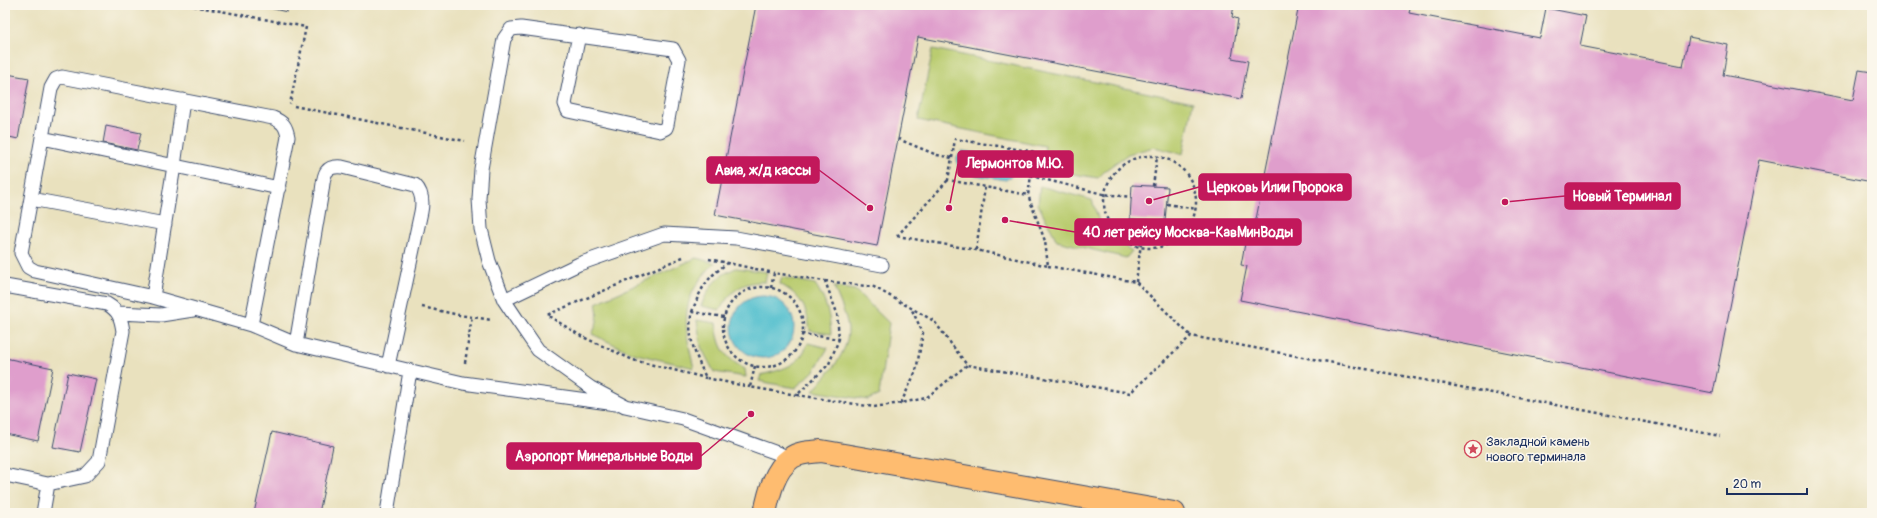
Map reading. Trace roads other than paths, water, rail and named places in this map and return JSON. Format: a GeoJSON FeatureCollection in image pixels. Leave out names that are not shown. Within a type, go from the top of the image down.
{"type":"FeatureCollection","features":[{"type":"Feature","properties":{"kind":"main road"},"geometry":{"type":"LineString","coordinates":[[765,513],[772,485],[780,471],[791,458],[802,453],[821,451],[1174,513]]}},
{"type":"Feature","properties":{"kind":"lane"},"geometry":{"type":"LineString","coordinates":[[579,35],[565,104],[566,110],[571,113],[660,131],[666,128],[679,60],[673,49],[579,35],[521,28],[511,30],[507,33],[504,39],[481,169],[479,199],[481,229],[489,261],[504,300],[538,350],[591,388],[626,406]]}},
{"type":"Feature","properties":{"kind":"lane"},"geometry":{"type":"LineString","coordinates":[[251,325],[279,188],[288,137],[286,127],[282,122],[274,118],[62,76],[56,79],[52,88],[21,253],[28,267],[35,271],[153,297],[251,325],[296,344],[388,366],[462,383],[626,406],[683,420],[791,458]]}},
{"type":"Feature","properties":{"kind":"lane"},"geometry":{"type":"LineString","coordinates":[[153,297],[183,100]]}},
{"type":"Feature","properties":{"kind":"lane"},"geometry":{"type":"LineString","coordinates":[[42,138],[279,188]]}},
{"type":"Feature","properties":{"kind":"lane"},"geometry":{"type":"LineString","coordinates":[[296,344],[325,173],[331,167],[335,166],[349,168],[415,185],[419,189],[422,206],[388,366]]}},
{"type":"Feature","properties":{"kind":"lane"},"geometry":{"type":"LineString","coordinates":[[31,199],[164,224]]}},
{"type":"Feature","properties":{"kind":"lane"},"geometry":{"type":"LineString","coordinates":[[504,300],[579,264],[664,234],[736,238],[882,265]]}},
{"type":"Feature","properties":{"kind":"lane"},"geometry":{"type":"LineString","coordinates":[[5,286],[107,304],[118,313],[121,318],[123,331],[99,461],[93,469],[85,476],[48,484],[5,475]]}},
{"type":"Feature","properties":{"kind":"lane"},"geometry":{"type":"LineString","coordinates":[[118,313],[162,315],[196,309]]}},
{"type":"Feature","properties":{"kind":"lane"},"geometry":{"type":"LineString","coordinates":[[387,513],[410,371]]}},
{"type":"Feature","properties":{"kind":"lane"},"geometry":{"type":"LineString","coordinates":[[43,513],[48,484]]}},
{"type":"Feature","properties":{"kind":"water"},"geometry":{"type":"Polygon","coordinates":[[[962,151],[1006,158],[1012,166],[1011,176],[1006,180],[964,173],[958,167],[957,157],[962,151]]]}},
{"type":"Feature","properties":{"kind":"water"},"geometry":{"type":"Polygon","coordinates":[[[763,296],[775,298],[785,305],[792,315],[794,327],[792,339],[785,349],[775,356],[763,358],[751,356],[741,349],[734,339],[732,327],[734,315],[741,305],[751,298],[763,296]]]}},
{"type":"Feature","properties":{"kind":"place","name":"Церковь Илии Пророка"},"geometry":{"type":"Point","coordinates":[1149,201]}},
{"type":"Feature","properties":{"kind":"place","name":"Новый Терминал"},"geometry":{"type":"Point","coordinates":[1505,202]}},
{"type":"Feature","properties":{"kind":"place","name":"Авиа, ж/д кассы"},"geometry":{"type":"Point","coordinates":[870,208]}},
{"type":"Feature","properties":{"kind":"place","name":"Лермонтов М.Ю."},"geometry":{"type":"Point","coordinates":[949,208]}},
{"type":"Feature","properties":{"kind":"place","name":"40 лет рейсу Москва-КавМинВоды"},"geometry":{"type":"Point","coordinates":[1005,220]}},
{"type":"Feature","properties":{"kind":"place","name":"Аэропорт Минеральные Воды"},"geometry":{"type":"Point","coordinates":[751,414]}},
{"type":"Feature","properties":{"kind":"place","name":"Закладной камень нового терминала"},"geometry":{"type":"Point","coordinates":[1473,449]}}]}
